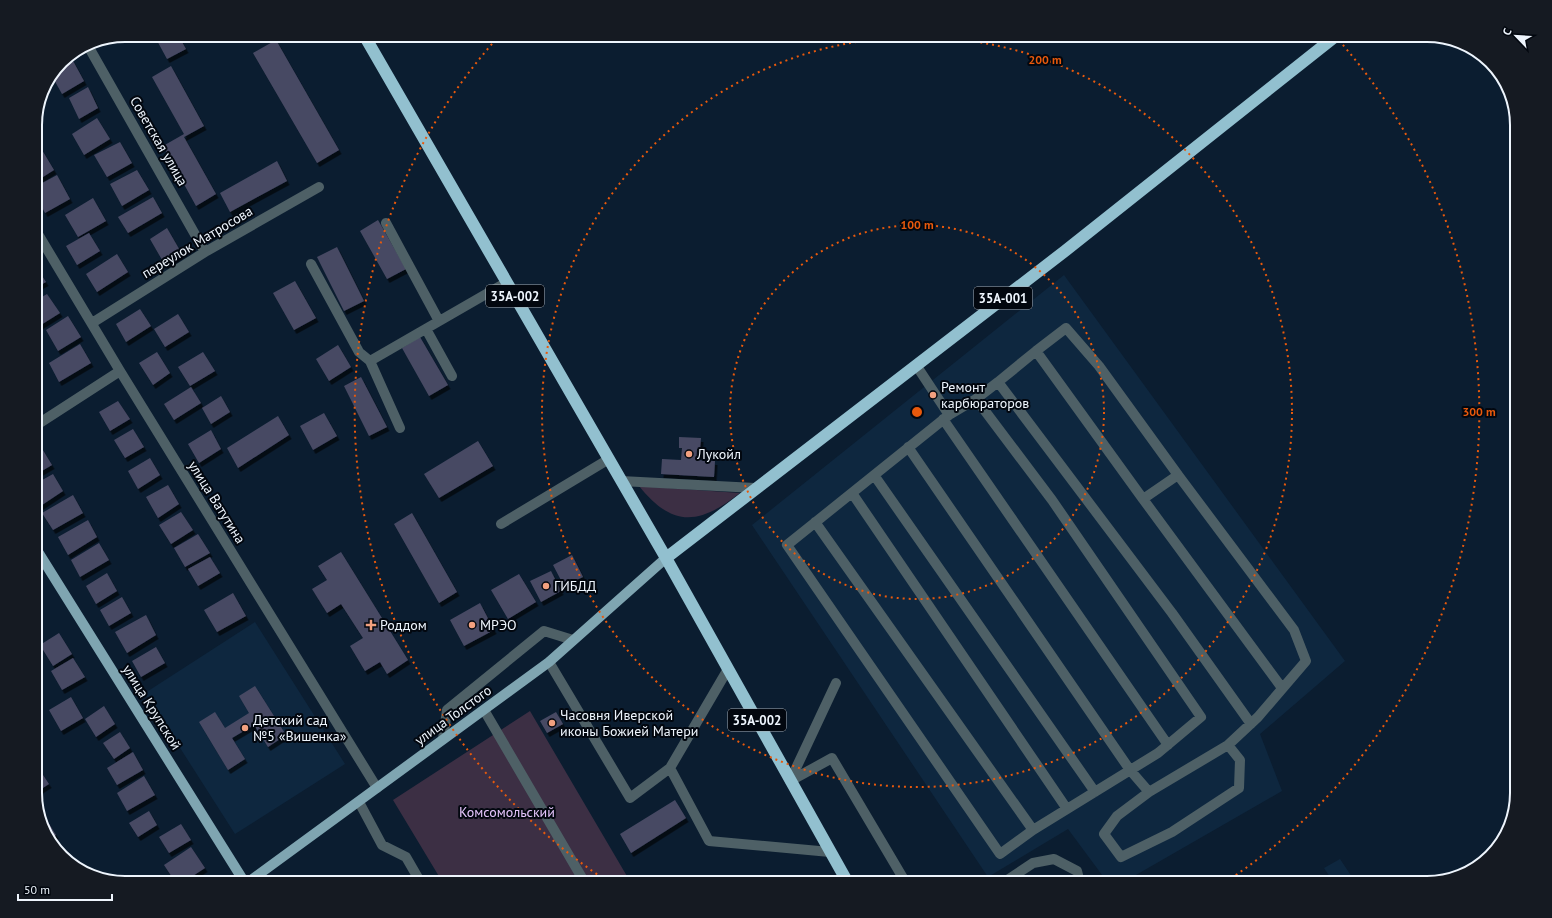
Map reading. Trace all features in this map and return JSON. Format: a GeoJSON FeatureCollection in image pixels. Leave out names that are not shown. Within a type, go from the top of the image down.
{"type":"FeatureCollection","features":[{"type":"Feature","properties":{"kind":"highway","name":"35А-002"},"geometry":{"type":"LineString","coordinates":[[368,42],[609,458],[844,876]]}},
{"type":"Feature","properties":{"kind":"highway","name":"35А-001"},"geometry":{"type":"LineString","coordinates":[[666,558],[755,488],[1072,246],[1328,42]]}},
{"type":"Feature","properties":{"kind":"main road","name":"улица Крупской"},"geometry":{"type":"LineString","coordinates":[[42,558],[244,876]]}},
{"type":"Feature","properties":{"kind":"main road","name":"улица Толстого"},"geometry":{"type":"LineString","coordinates":[[258,876],[549,662],[666,558]]}},
{"type":"Feature","properties":{"kind":"street","name":"Советская улица"},"geometry":{"type":"LineString","coordinates":[[90,50],[206,252]]}},
{"type":"Feature","properties":{"kind":"street","name":"переулок Матросова"},"geometry":{"type":"LineString","coordinates":[[92,323],[206,252],[319,187]]}},
{"type":"Feature","properties":{"kind":"street"},"geometry":{"type":"LineString","coordinates":[[386,223],[439,321]]}},
{"type":"Feature","properties":{"kind":"street","name":"улица Ватутина"},"geometry":{"type":"LineString","coordinates":[[42,241],[120,371],[377,788]]}},
{"type":"Feature","properties":{"kind":"street"},"geometry":{"type":"LineString","coordinates":[[311,264],[359,352],[370,361],[400,428]]}},
{"type":"Feature","properties":{"kind":"street"},"geometry":{"type":"LineString","coordinates":[[370,361],[507,282]]}},
{"type":"Feature","properties":{"kind":"street"},"geometry":{"type":"LineString","coordinates":[[976,399],[1052,500],[1201,717],[1168,745],[1033,830],[1000,854],[787,545],[946,417],[976,399],[1066,328],[1099,366],[1178,475],[1294,630],[1306,661],[1251,724],[1228,745],[1149,792],[1117,816],[1104,834],[1121,858],[1172,832],[1239,788],[1240,760],[1228,745]]}},
{"type":"Feature","properties":{"kind":"street"},"geometry":{"type":"LineString","coordinates":[[426,329],[452,376]]}},
{"type":"Feature","properties":{"kind":"street"},"geometry":{"type":"LineString","coordinates":[[1036,351],[1282,688]]}},
{"type":"Feature","properties":{"kind":"street"},"geometry":{"type":"LineString","coordinates":[[916,365],[946,417],[1168,745]]}},
{"type":"Feature","properties":{"kind":"street"},"geometry":{"type":"LineString","coordinates":[[42,421],[120,371]]}},
{"type":"Feature","properties":{"kind":"street"},"geometry":{"type":"LineString","coordinates":[[998,382],[1172,613],[1251,724]]}},
{"type":"Feature","properties":{"kind":"street"},"geometry":{"type":"LineString","coordinates":[[908,447],[1130,770],[1149,792]]}},
{"type":"Feature","properties":{"kind":"street"},"geometry":{"type":"LineString","coordinates":[[501,524],[609,458]]}},
{"type":"Feature","properties":{"kind":"street"},"geometry":{"type":"LineString","coordinates":[[874,475],[1095,792]]}},
{"type":"Feature","properties":{"kind":"street"},"geometry":{"type":"LineString","coordinates":[[1144,499],[1178,475]]}},
{"type":"Feature","properties":{"kind":"street"},"geometry":{"type":"LineString","coordinates":[[621,481],[755,488]]}},
{"type":"Feature","properties":{"kind":"street"},"geometry":{"type":"LineString","coordinates":[[852,493],[1067,809]]}},
{"type":"Feature","properties":{"kind":"street"},"geometry":{"type":"LineString","coordinates":[[815,522],[1033,830]]}},
{"type":"Feature","properties":{"kind":"street"},"geometry":{"type":"LineString","coordinates":[[443,739],[447,710],[544,631],[573,640]]}},
{"type":"Feature","properties":{"kind":"street"},"geometry":{"type":"LineString","coordinates":[[549,662],[630,798],[670,768],[728,670]]}},
{"type":"Feature","properties":{"kind":"street"},"geometry":{"type":"LineString","coordinates":[[790,781],[836,683]]}},
{"type":"Feature","properties":{"kind":"street"},"geometry":{"type":"LineString","coordinates":[[484,710],[581,876]]}},
{"type":"Feature","properties":{"kind":"street"},"geometry":{"type":"LineString","coordinates":[[790,781],[832,758],[902,876]]}},
{"type":"Feature","properties":{"kind":"street"},"geometry":{"type":"LineString","coordinates":[[670,768],[709,842],[830,852]]}},
{"type":"Feature","properties":{"kind":"street"},"geometry":{"type":"LineString","coordinates":[[359,802],[382,845],[406,857],[417,876]]}},
{"type":"Feature","properties":{"kind":"street"},"geometry":{"type":"LineString","coordinates":[[1014,876],[1033,863],[1054,859],[1077,871],[1078,876]]}},
{"type":"Feature","properties":{"kind":"shaded area"},"geometry":{"type":"Polygon","coordinates":[[[1064,275],[1345,661],[1260,734],[1282,791],[1134,876],[1103,876],[1068,829],[987,876],[752,525],[1064,275]]]}},
{"type":"Feature","properties":{"kind":"shaded area","name":"Детский сад №5 «Вишенка»"},"geometry":{"type":"Polygon","coordinates":[[[255,622],[345,764],[235,834],[145,693],[255,622]]]}},
{"type":"Feature","properties":{"kind":"shaded area"},"geometry":{"type":"Polygon","coordinates":[[[1340,859],[1351,876],[1329,876],[1324,868],[1340,859]]]}},
{"type":"Feature","properties":{"kind":"green space"},"geometry":{"type":"Polygon","coordinates":[[[639,486],[740,493],[712,511],[699,516],[687,517],[675,515],[663,509],[651,500],[639,486]]]}},
{"type":"Feature","properties":{"kind":"green space","name":"Комсомольский"},"geometry":{"type":"Polygon","coordinates":[[[530,711],[627,876],[439,876],[393,800],[530,711]]]}},
{"type":"Feature","properties":{"kind":"building"},"geometry":{"type":"Polygon","coordinates":[[[158,42],[182,42],[186,49],[167,59],[158,42]]]}},
{"type":"Feature","properties":{"kind":"building"},"geometry":{"type":"Polygon","coordinates":[[[272,42],[277,42],[339,150],[317,163],[253,53],[272,42]]]}},
{"type":"Feature","properties":{"kind":"building"},"geometry":{"type":"Polygon","coordinates":[[[73,61],[84,81],[62,94],[55,81],[66,66],[73,61]]]}},
{"type":"Feature","properties":{"kind":"building"},"geometry":{"type":"Polygon","coordinates":[[[171,66],[204,126],[184,137],[216,194],[196,206],[163,146],[184,134],[152,77],[171,66]]]}},
{"type":"Feature","properties":{"kind":"building"},"geometry":{"type":"Polygon","coordinates":[[[88,87],[98,108],[79,119],[69,98],[88,87]]]}},
{"type":"Feature","properties":{"kind":"building"},"geometry":{"type":"Polygon","coordinates":[[[97,118],[110,139],[84,155],[72,134],[97,118]]]}},
{"type":"Feature","properties":{"kind":"building"},"geometry":{"type":"Polygon","coordinates":[[[120,142],[132,163],[107,177],[94,155],[120,142]]]}},
{"type":"Feature","properties":{"kind":"building"},"geometry":{"type":"Polygon","coordinates":[[[42,150],[54,170],[42,178],[42,150]]]}},
{"type":"Feature","properties":{"kind":"building"},"geometry":{"type":"Polygon","coordinates":[[[277,161],[287,181],[230,212],[220,193],[277,161]]]}},
{"type":"Feature","properties":{"kind":"building"},"geometry":{"type":"Polygon","coordinates":[[[137,170],[149,190],[122,206],[110,184],[137,170]]]}},
{"type":"Feature","properties":{"kind":"building"},"geometry":{"type":"Polygon","coordinates":[[[57,175],[70,199],[45,213],[42,207],[42,183],[57,175]]]}},
{"type":"Feature","properties":{"kind":"building"},"geometry":{"type":"Polygon","coordinates":[[[153,197],[162,213],[128,233],[118,217],[153,197]]]}},
{"type":"Feature","properties":{"kind":"building"},"geometry":{"type":"Polygon","coordinates":[[[93,198],[106,221],[78,237],[65,215],[93,198]]]}},
{"type":"Feature","properties":{"kind":"building"},"geometry":{"type":"Polygon","coordinates":[[[378,220],[406,269],[387,279],[360,231],[378,220]]]}},
{"type":"Feature","properties":{"kind":"building"},"geometry":{"type":"Polygon","coordinates":[[[167,228],[182,254],[165,265],[150,239],[167,228]]]}},
{"type":"Feature","properties":{"kind":"building"},"geometry":{"type":"Polygon","coordinates":[[[89,233],[100,251],[77,265],[66,246],[89,233]]]}},
{"type":"Feature","properties":{"kind":"building"},"geometry":{"type":"Polygon","coordinates":[[[337,247],[364,301],[344,311],[317,257],[337,247]]]}},
{"type":"Feature","properties":{"kind":"building"},"geometry":{"type":"Polygon","coordinates":[[[117,254],[128,272],[97,292],[86,274],[117,254]]]}},
{"type":"Feature","properties":{"kind":"building"},"geometry":{"type":"Polygon","coordinates":[[[42,276],[46,282],[42,284],[42,276]]]}},
{"type":"Feature","properties":{"kind":"building"},"geometry":{"type":"Polygon","coordinates":[[[295,281],[316,318],[294,330],[273,293],[295,281]]]}},
{"type":"Feature","properties":{"kind":"building"},"geometry":{"type":"Polygon","coordinates":[[[47,294],[60,313],[42,324],[42,297],[47,294]]]}},
{"type":"Feature","properties":{"kind":"building"},"geometry":{"type":"Polygon","coordinates":[[[140,309],[151,326],[126,342],[116,324],[140,309]]]}},
{"type":"Feature","properties":{"kind":"building"},"geometry":{"type":"Polygon","coordinates":[[[178,314],[189,332],[165,347],[154,329],[178,314]]]}},
{"type":"Feature","properties":{"kind":"building"},"geometry":{"type":"Polygon","coordinates":[[[68,316],[81,337],[58,351],[46,330],[68,316]]]}},
{"type":"Feature","properties":{"kind":"building"},"geometry":{"type":"Polygon","coordinates":[[[420,337],[448,385],[429,396],[402,348],[420,337]]]}},
{"type":"Feature","properties":{"kind":"building"},"geometry":{"type":"Polygon","coordinates":[[[80,344],[91,363],[59,382],[49,363],[80,344]]]}},
{"type":"Feature","properties":{"kind":"building"},"geometry":{"type":"Polygon","coordinates":[[[338,345],[351,367],[329,381],[316,359],[338,345]]]}},
{"type":"Feature","properties":{"kind":"building"},"geometry":{"type":"Polygon","coordinates":[[[157,352],[170,373],[153,385],[139,363],[157,352]]]}},
{"type":"Feature","properties":{"kind":"building"},"geometry":{"type":"Polygon","coordinates":[[[203,352],[215,371],[190,386],[178,367],[203,352]]]}},
{"type":"Feature","properties":{"kind":"building"},"geometry":{"type":"Polygon","coordinates":[[[361,377],[387,427],[369,436],[344,386],[361,377]]]}},
{"type":"Feature","properties":{"kind":"building"},"geometry":{"type":"Polygon","coordinates":[[[191,387],[201,403],[174,420],[164,404],[191,387]]]}},
{"type":"Feature","properties":{"kind":"building"},"geometry":{"type":"Polygon","coordinates":[[[221,396],[230,412],[211,424],[202,408],[221,396]]]}},
{"type":"Feature","properties":{"kind":"building"},"geometry":{"type":"Polygon","coordinates":[[[118,401],[130,419],[110,431],[99,412],[118,401]]]}},
{"type":"Feature","properties":{"kind":"building"},"geometry":{"type":"Polygon","coordinates":[[[324,413],[337,436],[313,450],[300,426],[324,413]]]}},
{"type":"Feature","properties":{"kind":"building"},"geometry":{"type":"Polygon","coordinates":[[[278,416],[289,435],[238,468],[227,448],[278,416]]]}},
{"type":"Feature","properties":{"kind":"building"},"geometry":{"type":"Polygon","coordinates":[[[133,429],[144,447],[125,458],[114,440],[133,429]]]}},
{"type":"Feature","properties":{"kind":"building"},"geometry":{"type":"Polygon","coordinates":[[[211,430],[221,449],[199,463],[188,444],[211,430]]]}},
{"type":"Feature","properties":{"kind":"building","name":"Лукойл"},"geometry":{"type":"Polygon","coordinates":[[[679,437],[701,438],[700,449],[697,449],[696,460],[715,461],[714,477],[661,474],[662,459],[681,460],[682,448],[679,448],[679,437]]]}},
{"type":"Feature","properties":{"kind":"building"},"geometry":{"type":"Polygon","coordinates":[[[478,441],[493,466],[439,498],[424,474],[478,441]]]}},
{"type":"Feature","properties":{"kind":"building"},"geometry":{"type":"Polygon","coordinates":[[[42,449],[52,465],[42,471],[42,449]]]}},
{"type":"Feature","properties":{"kind":"building"},"geometry":{"type":"Polygon","coordinates":[[[150,458],[160,475],[138,489],[128,471],[150,458]]]}},
{"type":"Feature","properties":{"kind":"building"},"geometry":{"type":"Polygon","coordinates":[[[53,474],[63,491],[42,505],[42,480],[53,474]]]}},
{"type":"Feature","properties":{"kind":"building"},"geometry":{"type":"Polygon","coordinates":[[[168,485],[179,504],[158,518],[146,497],[168,485]]]}},
{"type":"Feature","properties":{"kind":"building"},"geometry":{"type":"Polygon","coordinates":[[[73,495],[83,513],[53,530],[42,513],[73,495]]]}},
{"type":"Feature","properties":{"kind":"building"},"geometry":{"type":"Polygon","coordinates":[[[181,512],[193,530],[171,544],[159,525],[181,512]]]}},
{"type":"Feature","properties":{"kind":"building"},"geometry":{"type":"Polygon","coordinates":[[[412,513],[457,592],[439,603],[394,524],[412,513]]]}},
{"type":"Feature","properties":{"kind":"building"},"geometry":{"type":"Polygon","coordinates":[[[88,520],[97,537],[68,555],[58,537],[88,520]]]}},
{"type":"Feature","properties":{"kind":"building"},"geometry":{"type":"Polygon","coordinates":[[[198,534],[210,553],[185,567],[174,548],[198,534]]]}},
{"type":"Feature","properties":{"kind":"building"},"geometry":{"type":"Polygon","coordinates":[[[99,543],[109,560],[80,577],[71,560],[99,543]]]}},
{"type":"Feature","properties":{"kind":"building","name":"Роддом"},"geometry":{"type":"Polygon","coordinates":[[[341,552],[408,660],[387,674],[380,662],[365,671],[350,646],[363,638],[341,604],[327,613],[312,589],[327,580],[318,566],[341,552]]]}},
{"type":"Feature","properties":{"kind":"building"},"geometry":{"type":"Polygon","coordinates":[[[572,555],[583,577],[564,586],[553,565],[572,555]]]}},
{"type":"Feature","properties":{"kind":"building"},"geometry":{"type":"Polygon","coordinates":[[[210,557],[220,573],[198,586],[188,569],[210,557]]]}},
{"type":"Feature","properties":{"kind":"building","name":"ГИБДД"},"geometry":{"type":"Polygon","coordinates":[[[551,571],[561,591],[541,602],[530,581],[551,571]]]}},
{"type":"Feature","properties":{"kind":"building"},"geometry":{"type":"Polygon","coordinates":[[[107,573],[117,591],[96,604],[86,586],[107,573]]]}},
{"type":"Feature","properties":{"kind":"building"},"geometry":{"type":"Polygon","coordinates":[[[519,574],[536,602],[508,619],[491,590],[519,574]]]}},
{"type":"Feature","properties":{"kind":"building"},"geometry":{"type":"Polygon","coordinates":[[[233,593],[246,616],[217,632],[204,610],[233,593]]]}},
{"type":"Feature","properties":{"kind":"building"},"geometry":{"type":"Polygon","coordinates":[[[122,597],[131,613],[109,626],[100,610],[122,597]]]}},
{"type":"Feature","properties":{"kind":"building","name":"МРЭО"},"geometry":{"type":"Polygon","coordinates":[[[480,603],[494,630],[464,646],[450,620],[480,603]]]}},
{"type":"Feature","properties":{"kind":"building"},"geometry":{"type":"Polygon","coordinates":[[[146,615],[156,635],[127,653],[115,632],[146,615]]]}},
{"type":"Feature","properties":{"kind":"building"},"geometry":{"type":"Polygon","coordinates":[[[59,633],[72,654],[53,666],[42,648],[42,644],[59,633]]]}},
{"type":"Feature","properties":{"kind":"building"},"geometry":{"type":"Polygon","coordinates":[[[156,647],[165,663],[141,677],[132,661],[156,647]]]}},
{"type":"Feature","properties":{"kind":"building"},"geometry":{"type":"Polygon","coordinates":[[[73,658],[85,677],[62,690],[51,671],[73,658]]]}},
{"type":"Feature","properties":{"kind":"building"},"geometry":{"type":"Polygon","coordinates":[[[255,686],[286,735],[268,747],[254,725],[232,738],[245,759],[228,770],[199,722],[215,712],[225,728],[249,713],[239,696],[255,686]]]}},
{"type":"Feature","properties":{"kind":"building"},"geometry":{"type":"Polygon","coordinates":[[[71,697],[83,718],[61,731],[49,710],[71,697]]]}},
{"type":"Feature","properties":{"kind":"building"},"geometry":{"type":"Polygon","coordinates":[[[104,706],[115,724],[96,737],[85,719],[104,706]]]}},
{"type":"Feature","properties":{"kind":"building","name":"Часовня Иверской иконы Божией Матери"},"geometry":{"type":"Polygon","coordinates":[[[556,712],[563,724],[547,733],[540,721],[556,712]]]}},
{"type":"Feature","properties":{"kind":"building"},"geometry":{"type":"Polygon","coordinates":[[[120,732],[130,748],[114,759],[103,743],[120,732]]]}},
{"type":"Feature","properties":{"kind":"building"},"geometry":{"type":"Polygon","coordinates":[[[133,752],[143,770],[117,785],[107,768],[133,752]]]}},
{"type":"Feature","properties":{"kind":"building"},"geometry":{"type":"Polygon","coordinates":[[[42,774],[49,784],[42,788],[42,774]]]}},
{"type":"Feature","properties":{"kind":"building"},"geometry":{"type":"Polygon","coordinates":[[[144,776],[155,795],[127,811],[117,793],[144,776]]]}},
{"type":"Feature","properties":{"kind":"building"},"geometry":{"type":"Polygon","coordinates":[[[675,800],[686,818],[631,853],[620,834],[675,800]]]}},
{"type":"Feature","properties":{"kind":"building"},"geometry":{"type":"Polygon","coordinates":[[[149,811],[157,825],[138,837],[129,823],[149,811]]]}},
{"type":"Feature","properties":{"kind":"building"},"geometry":{"type":"Polygon","coordinates":[[[47,820],[56,835],[54,836],[53,834],[47,820]]]}},
{"type":"Feature","properties":{"kind":"building"},"geometry":{"type":"Polygon","coordinates":[[[181,824],[191,840],[169,853],[159,837],[181,824]]]}},
{"type":"Feature","properties":{"kind":"building"},"geometry":{"type":"Polygon","coordinates":[[[191,847],[205,868],[193,876],[171,876],[164,865],[191,847]]]}},
{"type":"Feature","properties":{"kind":"place","name":"Ремонт карбюраторов"},"geometry":{"type":"Point","coordinates":[933,395]}},
{"type":"Feature","properties":{"kind":"place","name":"Лукойл"},"geometry":{"type":"Point","coordinates":[689,454]}},
{"type":"Feature","properties":{"kind":"place","name":"ГИБДД"},"geometry":{"type":"Point","coordinates":[546,586]}},
{"type":"Feature","properties":{"kind":"place","name":"Роддом"},"geometry":{"type":"Point","coordinates":[371,625]}},
{"type":"Feature","properties":{"kind":"place","name":"МРЭО"},"geometry":{"type":"Point","coordinates":[472,625]}},
{"type":"Feature","properties":{"kind":"place","name":"Часовня Иверской иконы Божией Матери"},"geometry":{"type":"Point","coordinates":[552,723]}},
{"type":"Feature","properties":{"kind":"place","name":"Детский сад №5 «Вишенка»"},"geometry":{"type":"Point","coordinates":[245,728]}}]}
